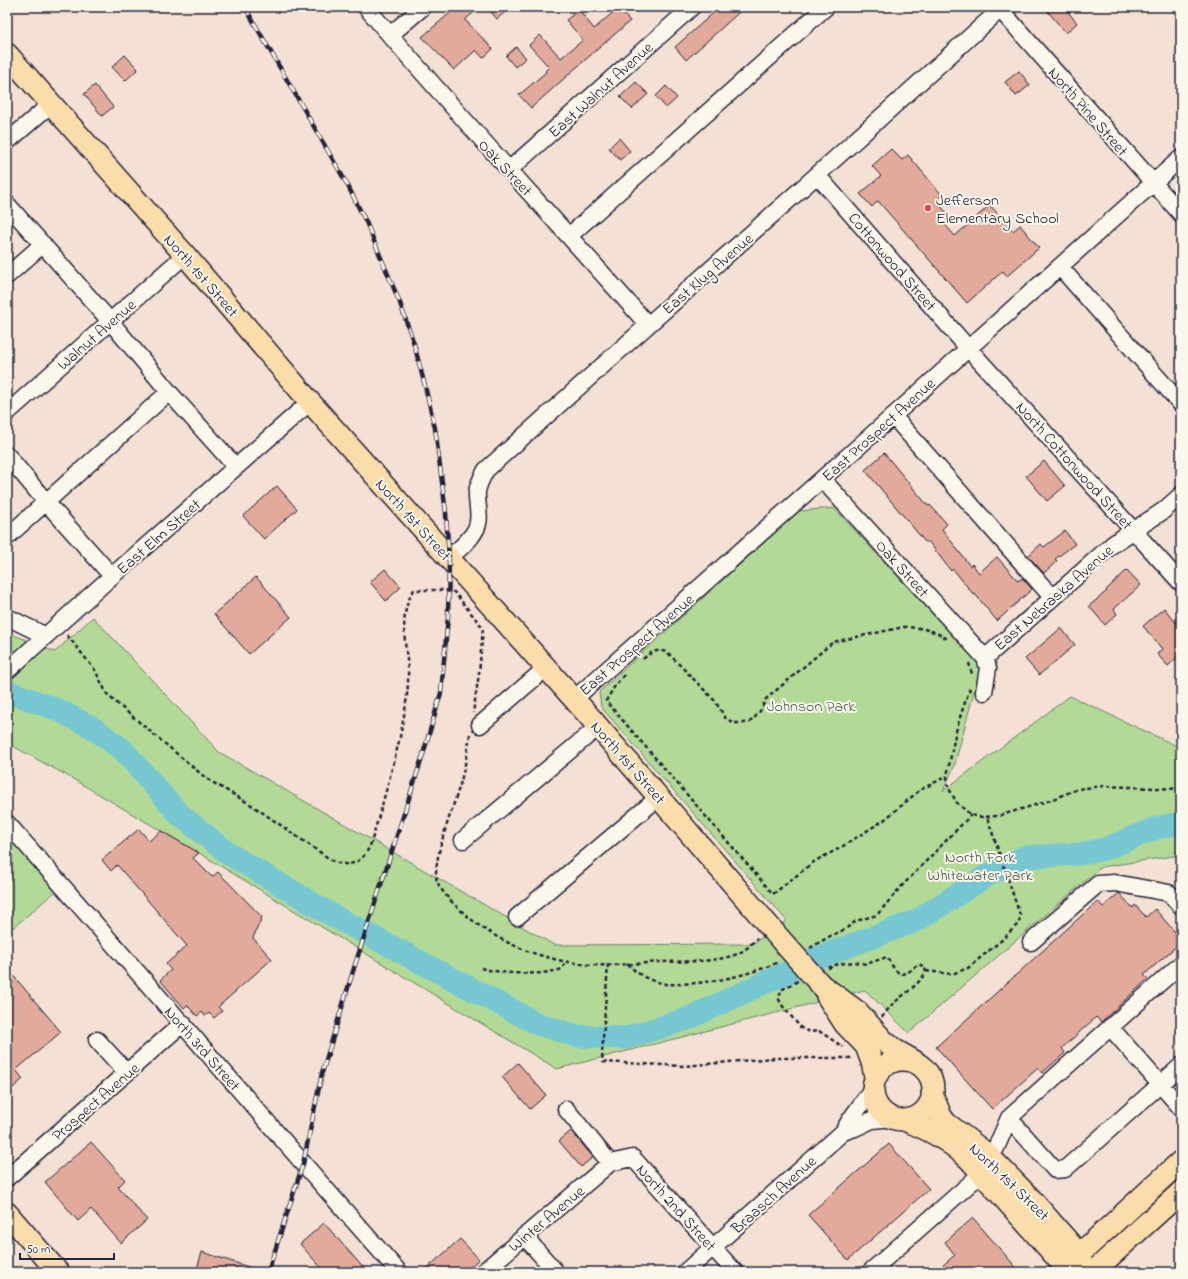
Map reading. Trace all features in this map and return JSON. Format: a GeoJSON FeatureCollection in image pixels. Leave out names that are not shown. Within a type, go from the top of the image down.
{"type":"FeatureCollection","features":[{"type":"Feature","properties":{"kind":"main road","name":"North 1st Street"},"geometry":{"type":"LineString","coordinates":[[7,54],[185,255],[310,402],[574,699],[659,797],[751,907],[821,985],[845,1024],[860,1038],[868,1049],[874,1081]]}},
{"type":"Feature","properties":{"kind":"main road","name":"North 1st Street"},"geometry":{"type":"LineString","coordinates":[[821,985],[858,1012],[883,1040],[895,1050],[916,1062]]}},
{"type":"Feature","properties":{"kind":"main road"},"geometry":{"type":"LineString","coordinates":[[902,1060],[916,1062],[924,1068],[930,1076],[932,1094],[929,1104],[923,1112],[914,1118],[899,1119],[884,1114],[877,1106],[873,1097],[874,1081],[881,1069],[888,1063],[902,1060]]}},
{"type":"Feature","properties":{"kind":"main road","name":"North 1st Street"},"geometry":{"type":"LineString","coordinates":[[932,1094],[940,1116],[984,1164]]}},
{"type":"Feature","properties":{"kind":"main road","name":"North 1st Street"},"geometry":{"type":"LineString","coordinates":[[899,1119],[922,1126],[957,1147],[984,1164],[1031,1199],[1073,1267]]}},
{"type":"Feature","properties":{"kind":"main road"},"geometry":{"type":"LineString","coordinates":[[1073,1267],[1181,1161]]}},
{"type":"Feature","properties":{"kind":"main road"},"geometry":{"type":"LineString","coordinates":[[1093,1272],[1181,1192]]}},
{"type":"Feature","properties":{"kind":"main road"},"geometry":{"type":"LineString","coordinates":[[7,1213],[58,1272]]}},
{"type":"Feature","properties":{"kind":"street","name":"Oak Street"},"geometry":{"type":"LineString","coordinates":[[366,7],[648,325]]}},
{"type":"Feature","properties":{"kind":"street"},"geometry":{"type":"LineString","coordinates":[[390,35],[423,7]]}},
{"type":"Feature","properties":{"kind":"street","name":"East Walnut Avenue"},"geometry":{"type":"LineString","coordinates":[[509,170],[692,7]]}},
{"type":"Feature","properties":{"kind":"street"},"geometry":{"type":"LineString","coordinates":[[569,236],[826,7]]}},
{"type":"Feature","properties":{"kind":"street","name":"East Klug Avenue"},"geometry":{"type":"LineString","coordinates":[[449,558],[466,543],[476,529],[479,516],[477,493],[479,481],[486,470],[817,175],[1001,8]]}},
{"type":"Feature","properties":{"kind":"street","name":"North Pine Street"},"geometry":{"type":"LineString","coordinates":[[1001,8],[1181,214]]}},
{"type":"Feature","properties":{"kind":"street"},"geometry":{"type":"LineString","coordinates":[[7,142],[51,104]]}},
{"type":"Feature","properties":{"kind":"street","name":"East Prospect Avenue"},"geometry":{"type":"LineString","coordinates":[[574,699],[1181,158]]}},
{"type":"Feature","properties":{"kind":"street","name":"Cottonwood Street"},"geometry":{"type":"LineString","coordinates":[[817,175],[968,348]]}},
{"type":"Feature","properties":{"kind":"street"},"geometry":{"type":"LineString","coordinates":[[7,204],[110,321],[169,392],[236,467]]}},
{"type":"Feature","properties":{"kind":"street"},"geometry":{"type":"LineString","coordinates":[[7,276],[43,244]]}},
{"type":"Feature","properties":{"kind":"street","name":"Walnut Avenue"},"geometry":{"type":"LineString","coordinates":[[7,413],[185,255]]}},
{"type":"Feature","properties":{"kind":"street"},"geometry":{"type":"LineString","coordinates":[[1060,267],[1181,404]]}},
{"type":"Feature","properties":{"kind":"street","name":"North Cottonwood Street"},"geometry":{"type":"LineString","coordinates":[[968,348],[1181,583]]}},
{"type":"Feature","properties":{"kind":"street"},"geometry":{"type":"LineString","coordinates":[[7,536],[169,392]]}},
{"type":"Feature","properties":{"kind":"street","name":"East Elm Street"},"geometry":{"type":"LineString","coordinates":[[7,671],[112,576],[310,402]]}},
{"type":"Feature","properties":{"kind":"street"},"geometry":{"type":"LineString","coordinates":[[893,416],[1052,597]]}},
{"type":"Feature","properties":{"kind":"street"},"geometry":{"type":"LineString","coordinates":[[7,455],[46,502],[112,576]]}},
{"type":"Feature","properties":{"kind":"street","name":"Oak Street"},"geometry":{"type":"LineString","coordinates":[[822,479],[984,658]]}},
{"type":"Feature","properties":{"kind":"street","name":"East Nebraska Avenue"},"geometry":{"type":"LineString","coordinates":[[984,658],[1113,544],[1164,511],[1181,495]]}},
{"type":"Feature","properties":{"kind":"street"},"geometry":{"type":"LineString","coordinates":[[7,617],[52,631]]}},
{"type":"Feature","properties":{"kind":"street"},"geometry":{"type":"LineString","coordinates":[[977,689],[988,668],[984,658]]}},
{"type":"Feature","properties":{"kind":"street"},"geometry":{"type":"LineString","coordinates":[[475,722],[546,668]]}},
{"type":"Feature","properties":{"kind":"street"},"geometry":{"type":"LineString","coordinates":[[463,840],[598,727]]}},
{"type":"Feature","properties":{"kind":"street"},"geometry":{"type":"LineString","coordinates":[[517,917],[659,797]]}},
{"type":"Feature","properties":{"kind":"street","name":"North 3rd Street"},"geometry":{"type":"LineString","coordinates":[[7,823],[183,1023],[303,1164],[399,1272]]}},
{"type":"Feature","properties":{"kind":"street"},"geometry":{"type":"LineString","coordinates":[[1031,942],[1098,884],[1115,882],[1168,893],[1181,906]]}},
{"type":"Feature","properties":{"kind":"street"},"geometry":{"type":"LineString","coordinates":[[870,1272],[984,1164],[996,1148],[1008,1118],[1181,964]]}},
{"type":"Feature","properties":{"kind":"street","name":"Prospect Avenue"},"geometry":{"type":"LineString","coordinates":[[7,1178],[183,1023]]}},
{"type":"Feature","properties":{"kind":"street"},"geometry":{"type":"LineString","coordinates":[[1110,1027],[1181,1108]]}},
{"type":"Feature","properties":{"kind":"street"},"geometry":{"type":"LineString","coordinates":[[97,1040],[127,1073]]}},
{"type":"Feature","properties":{"kind":"street"},"geometry":{"type":"LineString","coordinates":[[1008,1118],[1055,1170],[1065,1169],[1181,1066]]}},
{"type":"Feature","properties":{"kind":"street","name":"Braasch Avenue"},"geometry":{"type":"LineString","coordinates":[[685,1272],[843,1132],[849,1120],[867,1098],[874,1081]]}},
{"type":"Feature","properties":{"kind":"street"},"geometry":{"type":"LineString","coordinates":[[566,1109],[610,1164]]}},
{"type":"Feature","properties":{"kind":"street","name":"Braasch Avenue"},"geometry":{"type":"LineString","coordinates":[[843,1132],[872,1120],[899,1119]]}},
{"type":"Feature","properties":{"kind":"street","name":"North 2nd Street"},"geometry":{"type":"LineString","coordinates":[[610,1164],[633,1158],[735,1272]]}},
{"type":"Feature","properties":{"kind":"street","name":"Winter Avenue"},"geometry":{"type":"LineString","coordinates":[[483,1272],[610,1164]]}},
{"type":"Feature","properties":{"kind":"street"},"geometry":{"type":"LineString","coordinates":[[524,1236],[556,1272]]}},
{"type":"Feature","properties":{"kind":"path"},"geometry":{"type":"LineString","coordinates":[[52,631],[95,670],[107,694],[114,701],[207,779],[250,804],[329,860],[343,865],[358,861],[366,855],[394,765],[402,723],[408,673],[404,629],[404,618],[408,599],[414,590],[445,590],[454,592],[483,628],[475,722],[461,780],[436,862],[437,880],[443,891],[454,904],[474,921],[497,937],[525,950],[557,960],[592,965],[706,960],[731,957],[742,951],[757,938]]}},
{"type":"Feature","properties":{"kind":"path"},"geometry":{"type":"LineString","coordinates":[[638,663],[653,651],[658,650],[667,652],[715,701],[726,719],[735,724],[744,724],[750,722],[759,713],[766,700],[833,642],[904,627],[913,627],[937,633],[952,642]]}},
{"type":"Feature","properties":{"kind":"path"},"geometry":{"type":"LineString","coordinates":[[967,660],[970,665],[973,680]]}},
{"type":"Feature","properties":{"kind":"path"},"geometry":{"type":"LineString","coordinates":[[626,673],[616,684],[606,701],[773,894],[815,860],[840,848],[884,820],[920,790],[947,776]]}},
{"type":"Feature","properties":{"kind":"path"},"geometry":{"type":"LineString","coordinates":[[977,689],[959,721],[947,776],[948,787],[957,803],[971,815],[981,817],[998,816],[1045,802],[1078,789],[1104,786],[1181,790]]}},
{"type":"Feature","properties":{"kind":"path"},"geometry":{"type":"LineString","coordinates":[[808,949],[844,930],[856,921],[877,915],[899,888],[971,815]]}},
{"type":"Feature","properties":{"kind":"path"},"geometry":{"type":"LineString","coordinates":[[926,971],[952,974],[968,968],[1003,939],[1019,923],[1020,915],[987,817]]}},
{"type":"Feature","properties":{"kind":"path"},"geometry":{"type":"LineString","coordinates":[[480,968],[490,971],[541,974],[562,969],[566,961]]}},
{"type":"Feature","properties":{"kind":"path"},"geometry":{"type":"LineString","coordinates":[[627,964],[636,972],[648,979],[662,984],[689,984],[735,977],[779,962]]}},
{"type":"Feature","properties":{"kind":"path"},"geometry":{"type":"LineString","coordinates":[[608,964],[605,994],[602,1054],[603,1062],[684,1066],[773,1058],[850,1058],[857,1053],[868,1049]]}},
{"type":"Feature","properties":{"kind":"green space","name":"North Fork Whitewater Park"},"geometry":{"type":"Polygon","coordinates":[[[834,508],[981,666],[954,767],[943,791],[1070,696],[1181,748],[1181,855],[1101,867],[909,1033],[865,990],[557,1069],[199,853],[66,775],[7,743],[7,632],[55,652],[93,617],[219,752],[554,945],[752,944],[787,921],[601,707],[599,692],[799,511],[834,508]]]}},
{"type":"Feature","properties":{"kind":"green space"},"geometry":{"type":"Polygon","coordinates":[[[7,834],[57,890],[7,933],[7,834]]]}},
{"type":"Feature","properties":{"kind":"building"},"geometry":{"type":"Polygon","coordinates":[[[447,7],[480,7],[465,20],[493,49],[483,58],[476,50],[454,70],[422,37],[451,12],[447,7]]]}},
{"type":"Feature","properties":{"kind":"building"},"geometry":{"type":"Polygon","coordinates":[[[487,7],[511,7],[497,19],[487,7]]]}},
{"type":"Feature","properties":{"kind":"building"},"geometry":{"type":"Polygon","coordinates":[[[720,7],[745,7],[686,60],[675,47],[720,7]]]}},
{"type":"Feature","properties":{"kind":"building"},"geometry":{"type":"Polygon","coordinates":[[[1044,7],[1064,7],[1077,23],[1066,33],[1044,7]]]}},
{"type":"Feature","properties":{"kind":"building"},"geometry":{"type":"Polygon","coordinates":[[[618,8],[630,21],[531,108],[519,95],[546,72],[545,71],[549,67],[529,45],[540,35],[561,58],[583,40],[566,20],[579,10],[594,29],[618,8]]]}},
{"type":"Feature","properties":{"kind":"building"},"geometry":{"type":"Polygon","coordinates":[[[516,47],[526,58],[515,67],[506,56],[516,47]]]}},
{"type":"Feature","properties":{"kind":"building"},"geometry":{"type":"Polygon","coordinates":[[[125,55],[138,69],[125,81],[112,67],[125,55]]]}},
{"type":"Feature","properties":{"kind":"building"},"geometry":{"type":"Polygon","coordinates":[[[1019,71],[1030,85],[1016,96],[1005,82],[1019,71]]]}},
{"type":"Feature","properties":{"kind":"building"},"geometry":{"type":"Polygon","coordinates":[[[636,82],[648,94],[632,109],[620,97],[636,82]]]}},
{"type":"Feature","properties":{"kind":"building"},"geometry":{"type":"Polygon","coordinates":[[[95,85],[113,107],[102,116],[84,94],[95,85]]]}},
{"type":"Feature","properties":{"kind":"building"},"geometry":{"type":"Polygon","coordinates":[[[666,86],[677,98],[666,108],[656,96],[666,86]]]}},
{"type":"Feature","properties":{"kind":"building"},"geometry":{"type":"Polygon","coordinates":[[[619,138],[630,151],[620,160],[609,148],[619,138]]]}},
{"type":"Feature","properties":{"kind":"building"},"geometry":{"type":"Polygon","coordinates":[[[891,149],[902,160],[908,155],[942,195],[936,201],[948,214],[941,220],[955,236],[990,205],[1013,231],[1020,225],[1039,248],[1007,276],[1003,271],[967,303],[878,201],[872,207],[860,194],[881,176],[872,166],[891,149]]]}},
{"type":"Feature","properties":{"kind":"building"},"geometry":{"type":"Polygon","coordinates":[[[884,453],[928,506],[930,505],[947,524],[942,529],[970,566],[972,564],[979,573],[997,557],[1018,581],[1022,578],[1032,589],[997,621],[953,569],[951,571],[928,541],[926,543],[865,470],[884,453]]]}},
{"type":"Feature","properties":{"kind":"building"},"geometry":{"type":"Polygon","coordinates":[[[1044,461],[1065,486],[1047,501],[1026,476],[1044,461]]]}},
{"type":"Feature","properties":{"kind":"building"},"geometry":{"type":"Polygon","coordinates":[[[277,486],[297,509],[264,539],[243,516],[277,486]]]}},
{"type":"Feature","properties":{"kind":"building"},"geometry":{"type":"Polygon","coordinates":[[[1065,531],[1075,544],[1055,559],[1057,561],[1044,573],[1028,556],[1041,544],[1044,547],[1065,531]]]}},
{"type":"Feature","properties":{"kind":"building"},"geometry":{"type":"Polygon","coordinates":[[[385,569],[401,587],[386,601],[370,582],[385,569]]]}},
{"type":"Feature","properties":{"kind":"building"},"geometry":{"type":"Polygon","coordinates":[[[1127,570],[1141,585],[1114,609],[1117,614],[1105,625],[1089,606],[1107,591],[1106,590],[1127,570]]]}},
{"type":"Feature","properties":{"kind":"building"},"geometry":{"type":"Polygon","coordinates":[[[256,577],[291,617],[249,654],[214,614],[256,577]]]}},
{"type":"Feature","properties":{"kind":"building"},"geometry":{"type":"Polygon","coordinates":[[[1164,608],[1181,629],[1181,654],[1168,666],[1157,654],[1162,649],[1143,626],[1164,608]]]}},
{"type":"Feature","properties":{"kind":"building"},"geometry":{"type":"Polygon","coordinates":[[[1061,628],[1075,645],[1039,675],[1025,659],[1061,628]]]}},
{"type":"Feature","properties":{"kind":"building"},"geometry":{"type":"Polygon","coordinates":[[[139,829],[149,841],[161,831],[199,853],[193,858],[212,877],[218,872],[262,917],[253,938],[272,959],[218,1007],[222,1011],[214,1018],[209,1013],[205,1016],[202,1012],[197,1016],[187,1005],[184,1008],[160,980],[171,970],[166,964],[187,946],[117,865],[111,871],[102,860],[139,829]]]}},
{"type":"Feature","properties":{"kind":"building"},"geometry":{"type":"Polygon","coordinates":[[[1119,893],[1133,908],[1135,905],[1146,917],[1155,909],[1181,939],[1181,942],[1144,975],[1148,979],[1101,1022],[1096,1017],[1062,1048],[1065,1053],[1042,1073],[1038,1068],[992,1109],[936,1047],[1098,901],[1103,907],[1119,893]]]}},
{"type":"Feature","properties":{"kind":"building"},"geometry":{"type":"Polygon","coordinates":[[[7,968],[61,1032],[16,1070],[23,1079],[7,1093],[7,968]]]}},
{"type":"Feature","properties":{"kind":"building"},"geometry":{"type":"Polygon","coordinates":[[[518,1063],[546,1095],[530,1109],[502,1077],[518,1063]]]}},
{"type":"Feature","properties":{"kind":"building"},"geometry":{"type":"Polygon","coordinates":[[[571,1131],[593,1157],[581,1167],[559,1141],[571,1131]]]}},
{"type":"Feature","properties":{"kind":"building"},"geometry":{"type":"Polygon","coordinates":[[[91,1142],[125,1180],[118,1187],[147,1220],[121,1243],[91,1209],[78,1221],[45,1182],[91,1142]]]}},
{"type":"Feature","properties":{"kind":"building"},"geometry":{"type":"Polygon","coordinates":[[[889,1144],[929,1189],[848,1260],[808,1215],[889,1144]]]}},
{"type":"Feature","properties":{"kind":"building"},"geometry":{"type":"Polygon","coordinates":[[[973,1218],[1020,1272],[935,1272],[955,1255],[945,1242],[973,1218]]]}},
{"type":"Feature","properties":{"kind":"building"},"geometry":{"type":"Polygon","coordinates":[[[324,1223],[367,1272],[325,1272],[300,1244],[324,1223]]]}},
{"type":"Feature","properties":{"kind":"building"},"geometry":{"type":"Polygon","coordinates":[[[460,1239],[479,1259],[464,1272],[423,1272],[460,1239]]]}},
{"type":"Feature","properties":{"kind":"building"},"geometry":{"type":"Polygon","coordinates":[[[202,1252],[258,1270],[258,1272],[196,1272],[202,1252]]]}},
{"type":"Feature","properties":{"kind":"waterway"},"geometry":{"type":"LineString","coordinates":[[7,691],[58,710],[93,728],[122,749],[179,814],[229,854],[337,918],[538,1024],[577,1036],[626,1038],[687,1019],[822,956],[916,921],[988,875],[1024,857],[1080,854],[1105,849],[1156,828],[1181,823]]}},
{"type":"Feature","properties":{"kind":"railway"},"geometry":{"type":"LineString","coordinates":[[245,7],[347,184],[366,222],[400,303],[414,344],[435,428],[446,513],[449,558],[448,617],[441,693],[422,758],[354,968],[322,1073],[303,1164],[268,1272]]}},
{"type":"Feature","properties":{"kind":"place","name":"Jefferson Elementary School"},"geometry":{"type":"Point","coordinates":[928,208]}},
{"type":"Feature","properties":{"kind":"park label","name":"Johnson Park"},"geometry":{"type":"Point","coordinates":[811,705]}}]}
